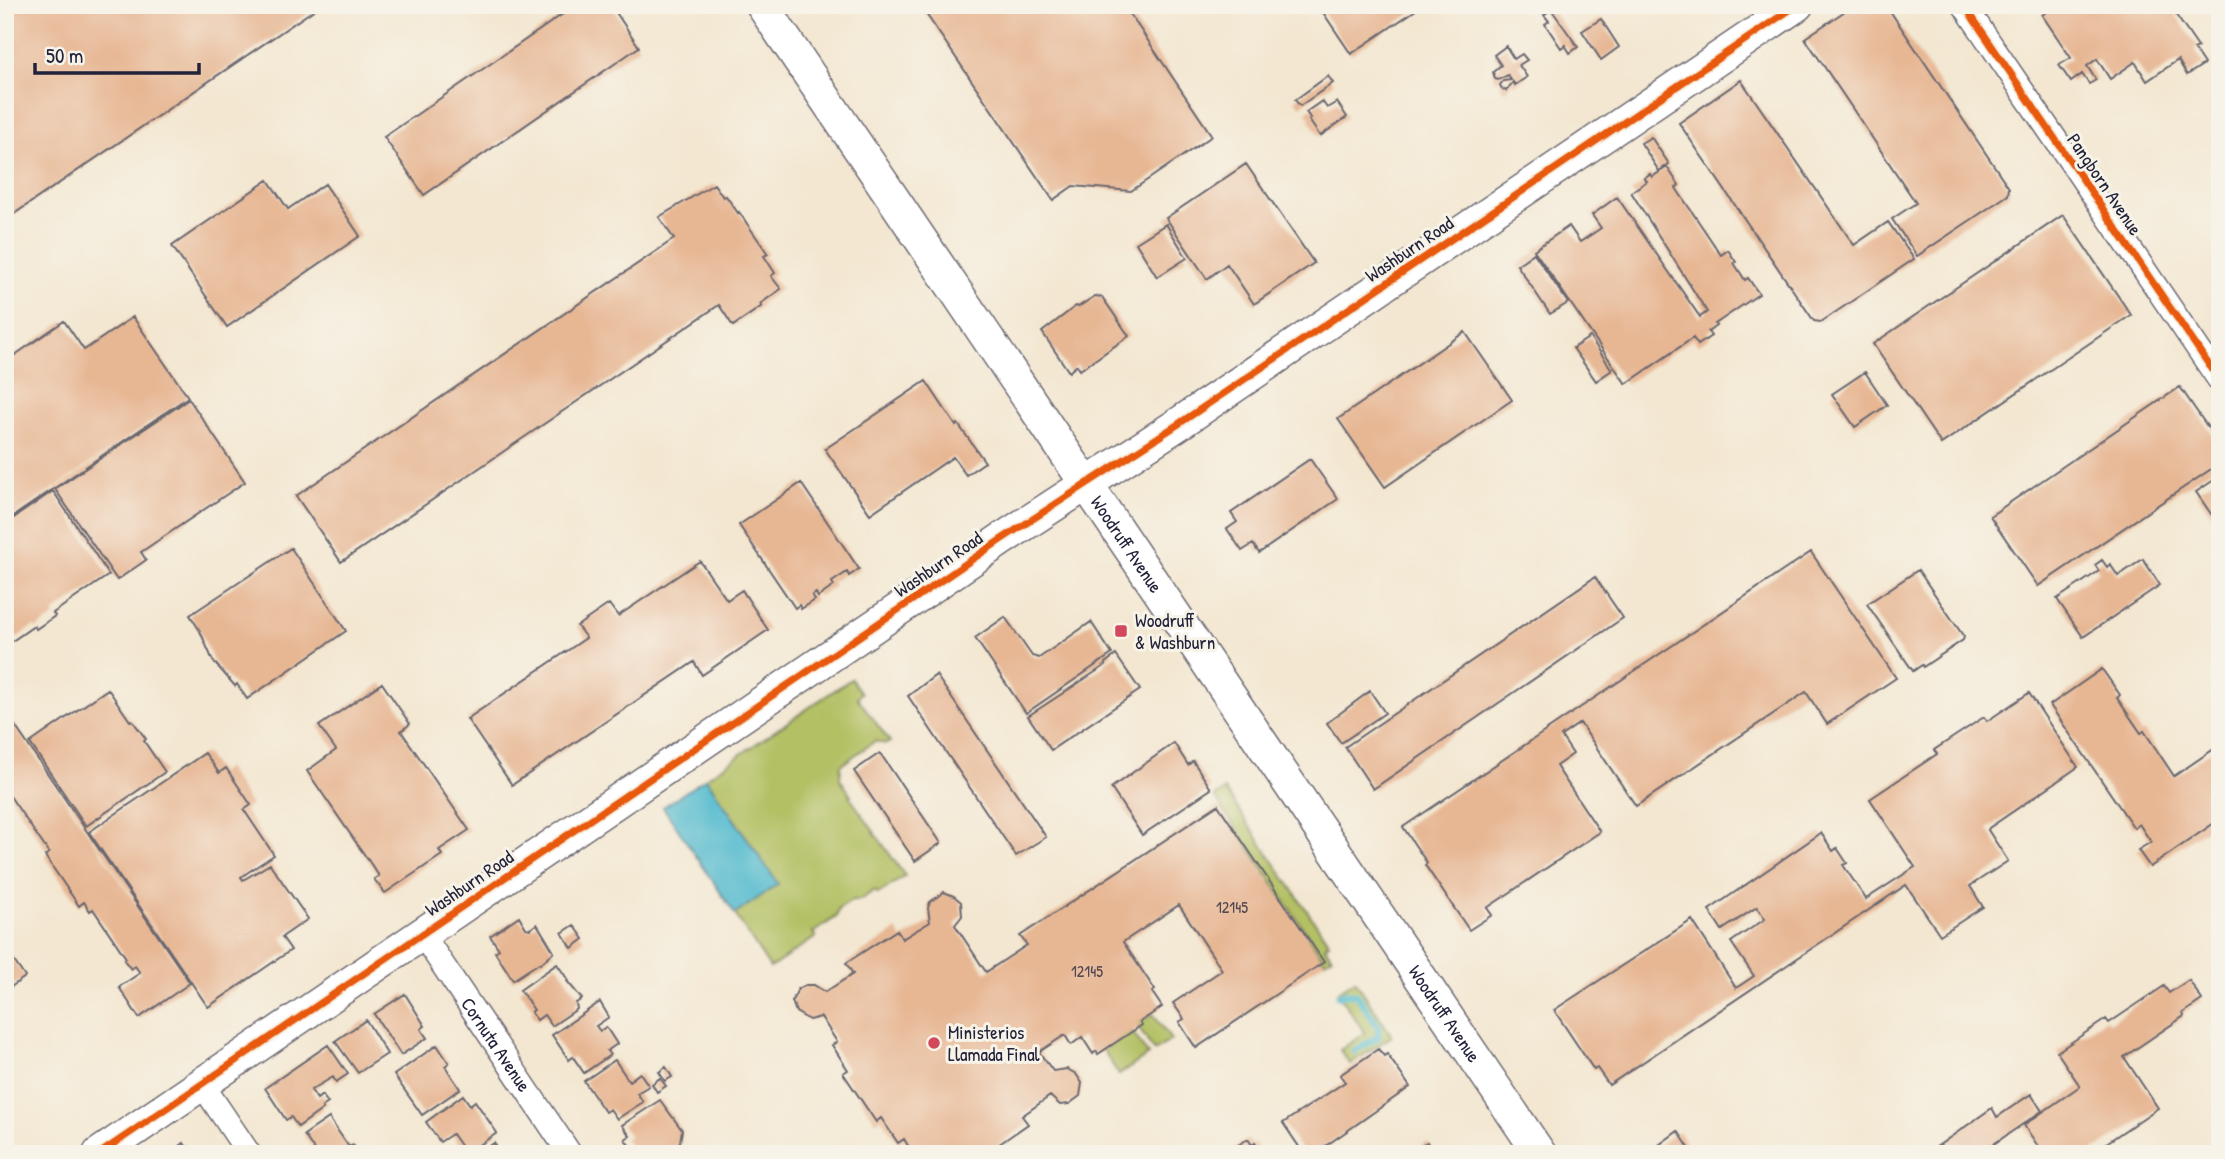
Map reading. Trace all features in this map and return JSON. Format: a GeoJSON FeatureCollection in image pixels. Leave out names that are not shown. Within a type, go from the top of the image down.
{"type":"FeatureCollection","features":[{"type":"Feature","properties":{"kind":"street","name":"Woodruff Avenue"},"geometry":{"type":"LineString","coordinates":[[762,5],[1540,1154]]}},
{"type":"Feature","properties":{"kind":"street","name":"Washburn Road"},"geometry":{"type":"LineString","coordinates":[[99,1154],[979,554],[1797,5]]}},
{"type":"Feature","properties":{"kind":"street","name":"Pangborn Avenue"},"geometry":{"type":"LineString","coordinates":[[1964,5],[2220,381]]}},
{"type":"Feature","properties":{"kind":"street","name":"Cornuta Avenue"},"geometry":{"type":"LineString","coordinates":[[422,934],[570,1154]]}},
{"type":"Feature","properties":{"kind":"street"},"geometry":{"type":"LineString","coordinates":[[202,1084],[249,1154]]}},
{"type":"Feature","properties":{"kind":"green space"},"geometry":{"type":"Polygon","coordinates":[[[851,679],[861,693],[857,697],[890,742],[886,744],[875,741],[841,765],[840,779],[905,876],[878,894],[875,890],[839,909],[836,917],[813,933],[816,937],[770,968],[735,914],[778,884],[706,778],[851,679]]]}},
{"type":"Feature","properties":{"kind":"green space"},"geometry":{"type":"Polygon","coordinates":[[[1225,790],[1329,943],[1325,947],[1332,957],[1325,961],[1215,797],[1225,790]]]}},
{"type":"Feature","properties":{"kind":"green space"},"geometry":{"type":"Polygon","coordinates":[[[1355,980],[1392,1036],[1350,1064],[1340,1050],[1365,1033],[1337,992],[1355,980]]]}},
{"type":"Feature","properties":{"kind":"green space"},"geometry":{"type":"Polygon","coordinates":[[[1153,1014],[1171,1040],[1154,1051],[1138,1027],[1140,1022],[1153,1014]]]}},
{"type":"Feature","properties":{"kind":"green space"},"geometry":{"type":"Polygon","coordinates":[[[1132,1031],[1148,1055],[1119,1075],[1103,1050],[1132,1031]]]}},
{"type":"Feature","properties":{"kind":"water"},"geometry":{"type":"Polygon","coordinates":[[[706,778],[778,884],[735,914],[663,807],[706,778]]]}},
{"type":"Feature","properties":{"kind":"building"},"geometry":{"type":"Polygon","coordinates":[[[5,5],[321,5],[5,220],[5,5]]]}},
{"type":"Feature","properties":{"kind":"building"},"geometry":{"type":"Polygon","coordinates":[[[576,5],[611,5],[639,47],[424,195],[384,137],[576,5]]]}},
{"type":"Feature","properties":{"kind":"building"},"geometry":{"type":"Polygon","coordinates":[[[920,5],[1124,5],[1212,136],[1131,191],[1073,186],[1053,200],[920,5]]]}},
{"type":"Feature","properties":{"kind":"building"},"geometry":{"type":"Polygon","coordinates":[[[1318,5],[1423,5],[1351,54],[1318,5]]]}},
{"type":"Feature","properties":{"kind":"building"},"geometry":{"type":"Polygon","coordinates":[[[1854,5],[1886,5],[2009,188],[2008,195],[1917,256],[1892,219],[1916,203],[1805,38],[1854,5]]]}},
{"type":"Feature","properties":{"kind":"building"},"geometry":{"type":"Polygon","coordinates":[[[2050,5],[2169,5],[2198,47],[2194,49],[2204,64],[2187,75],[2178,60],[2147,81],[2135,62],[2110,79],[2097,59],[2087,66],[2096,80],[2089,84],[2082,74],[2071,82],[2059,65],[2071,58],[2042,15],[2052,8],[2050,5]]]}},
{"type":"Feature","properties":{"kind":"building"},"geometry":{"type":"Polygon","coordinates":[[[1551,9],[1578,47],[1570,53],[1565,45],[1561,48],[1545,24],[1549,21],[1544,15],[1551,9]]]}},
{"type":"Feature","properties":{"kind":"building"},"geometry":{"type":"Polygon","coordinates":[[[1601,19],[1619,47],[1601,60],[1582,31],[1601,19]]]}},
{"type":"Feature","properties":{"kind":"building"},"geometry":{"type":"Polygon","coordinates":[[[1506,46],[1514,59],[1522,54],[1527,60],[1519,65],[1527,77],[1515,85],[1513,82],[1506,91],[1500,85],[1503,81],[1511,80],[1508,75],[1498,80],[1493,72],[1501,65],[1494,55],[1506,46]]]}},
{"type":"Feature","properties":{"kind":"building"},"geometry":{"type":"Polygon","coordinates":[[[1328,76],[1333,83],[1300,106],[1295,100],[1328,76]]]}},
{"type":"Feature","properties":{"kind":"building"},"geometry":{"type":"Polygon","coordinates":[[[1741,80],[1854,245],[1888,222],[1914,259],[1821,322],[1814,321],[1679,123],[1741,80]]]}},
{"type":"Feature","properties":{"kind":"building"},"geometry":{"type":"Polygon","coordinates":[[[1322,101],[1327,108],[1337,102],[1347,117],[1320,136],[1306,112],[1322,101]]]}},
{"type":"Feature","properties":{"kind":"building"},"geometry":{"type":"Polygon","coordinates":[[[1651,137],[1669,164],[1659,171],[1641,143],[1651,137]]]}},
{"type":"Feature","properties":{"kind":"building"},"geometry":{"type":"Polygon","coordinates":[[[1246,164],[1314,263],[1254,304],[1227,264],[1207,279],[1166,218],[1246,164]]]}},
{"type":"Feature","properties":{"kind":"building"},"geometry":{"type":"Polygon","coordinates":[[[1667,167],[1679,185],[1676,188],[1721,255],[1728,250],[1745,280],[1748,278],[1759,294],[1715,324],[1708,332],[1711,336],[1698,345],[1693,338],[1626,384],[1534,250],[1569,226],[1580,242],[1601,228],[1592,215],[1617,197],[1700,317],[1707,312],[1631,192],[1647,181],[1644,178],[1650,174],[1652,177],[1667,167]]]}},
{"type":"Feature","properties":{"kind":"building"},"geometry":{"type":"Polygon","coordinates":[[[268,180],[288,209],[325,184],[360,236],[227,327],[172,246],[268,180]]]}},
{"type":"Feature","properties":{"kind":"building"},"geometry":{"type":"Polygon","coordinates":[[[714,184],[739,212],[768,254],[764,256],[775,273],[771,276],[781,289],[733,326],[719,305],[341,562],[296,496],[674,239],[659,217],[714,184]]]}},
{"type":"Feature","properties":{"kind":"building"},"geometry":{"type":"Polygon","coordinates":[[[2063,215],[2131,315],[1941,444],[1873,344],[2063,215]]]}},
{"type":"Feature","properties":{"kind":"building"},"geometry":{"type":"Polygon","coordinates":[[[1166,224],[1187,258],[1157,277],[1136,243],[1166,224]]]}},
{"type":"Feature","properties":{"kind":"building"},"geometry":{"type":"Polygon","coordinates":[[[1534,253],[1568,303],[1550,314],[1517,265],[1534,253]]]}},
{"type":"Feature","properties":{"kind":"building"},"geometry":{"type":"Polygon","coordinates":[[[1095,296],[1102,297],[1129,336],[1080,370],[1077,365],[1069,372],[1042,332],[1076,306],[1095,296]]]}},
{"type":"Feature","properties":{"kind":"building"},"geometry":{"type":"Polygon","coordinates":[[[133,317],[188,397],[5,522],[5,362],[64,321],[84,350],[133,317]]]}},
{"type":"Feature","properties":{"kind":"building"},"geometry":{"type":"Polygon","coordinates":[[[1465,332],[1512,400],[1385,487],[1338,419],[1465,332]]]}},
{"type":"Feature","properties":{"kind":"building"},"geometry":{"type":"Polygon","coordinates":[[[1590,337],[1612,370],[1596,381],[1573,348],[1590,337]]]}},
{"type":"Feature","properties":{"kind":"building"},"geometry":{"type":"Polygon","coordinates":[[[1865,372],[1887,405],[1855,427],[1832,394],[1865,372]]]}},
{"type":"Feature","properties":{"kind":"building"},"geometry":{"type":"Polygon","coordinates":[[[926,381],[956,426],[958,424],[985,462],[966,475],[953,457],[870,514],[825,449],[926,381]]]}},
{"type":"Feature","properties":{"kind":"building"},"geometry":{"type":"Polygon","coordinates":[[[2180,387],[2220,445],[2220,463],[2038,586],[1990,516],[2180,387]]]}},
{"type":"Feature","properties":{"kind":"building"},"geometry":{"type":"Polygon","coordinates":[[[189,399],[245,482],[141,552],[146,560],[117,580],[55,489],[189,399]]]}},
{"type":"Feature","properties":{"kind":"building"},"geometry":{"type":"Polygon","coordinates":[[[1310,459],[1338,499],[1259,553],[1253,544],[1242,551],[1227,529],[1237,522],[1231,513],[1310,459]]]}},
{"type":"Feature","properties":{"kind":"building"},"geometry":{"type":"Polygon","coordinates":[[[2220,476],[2220,527],[2196,492],[2220,476]]]}},
{"type":"Feature","properties":{"kind":"building"},"geometry":{"type":"Polygon","coordinates":[[[801,483],[859,569],[849,576],[847,572],[832,582],[834,586],[818,597],[816,593],[812,596],[815,600],[801,609],[799,605],[795,608],[739,525],[801,483]]]}},
{"type":"Feature","properties":{"kind":"building"},"geometry":{"type":"Polygon","coordinates":[[[53,491],[109,575],[53,613],[55,616],[36,629],[34,626],[5,646],[5,524],[53,491]]]}},
{"type":"Feature","properties":{"kind":"building"},"geometry":{"type":"Polygon","coordinates":[[[291,548],[346,631],[247,699],[237,684],[235,686],[213,661],[190,615],[291,548]]]}},
{"type":"Feature","properties":{"kind":"building"},"geometry":{"type":"Polygon","coordinates":[[[1811,552],[1896,678],[1827,724],[1806,692],[1636,806],[1580,723],[1561,736],[1573,754],[1556,766],[1600,832],[1487,908],[1492,915],[1469,930],[1403,827],[1811,552]]]}},
{"type":"Feature","properties":{"kind":"building"},"geometry":{"type":"Polygon","coordinates":[[[2143,559],[2160,585],[2083,637],[2057,599],[2099,571],[2095,565],[2102,560],[2107,567],[2110,564],[2118,576],[2143,559]]]}},
{"type":"Feature","properties":{"kind":"building"},"geometry":{"type":"Polygon","coordinates":[[[700,561],[727,600],[742,590],[768,630],[702,675],[694,662],[512,785],[467,719],[586,638],[577,626],[609,604],[618,616],[700,561]]]}},
{"type":"Feature","properties":{"kind":"building"},"geometry":{"type":"Polygon","coordinates":[[[1918,570],[1964,637],[1923,667],[1922,665],[1913,671],[1867,604],[1918,570]]]}},
{"type":"Feature","properties":{"kind":"building"},"geometry":{"type":"Polygon","coordinates":[[[1595,577],[1623,618],[1373,789],[1345,747],[1595,577]]]}},
{"type":"Feature","properties":{"kind":"building"},"geometry":{"type":"Polygon","coordinates":[[[1005,617],[1032,656],[1039,658],[1091,622],[1112,654],[1026,713],[975,638],[1005,617]]]}},
{"type":"Feature","properties":{"kind":"building"},"geometry":{"type":"Polygon","coordinates":[[[1116,655],[1140,690],[1051,750],[1028,716],[1106,665],[1105,663],[1116,655]]]}},
{"type":"Feature","properties":{"kind":"building"},"geometry":{"type":"Polygon","coordinates":[[[2102,669],[2120,695],[2117,698],[2141,733],[2144,731],[2174,776],[2220,745],[2220,819],[2150,867],[2138,850],[2151,842],[2139,824],[2134,828],[2050,705],[2102,669]]]}},
{"type":"Feature","properties":{"kind":"building"},"geometry":{"type":"Polygon","coordinates":[[[936,675],[1046,837],[1016,856],[908,696],[936,675]]]}},
{"type":"Feature","properties":{"kind":"building"},"geometry":{"type":"Polygon","coordinates":[[[382,683],[410,724],[401,731],[469,830],[439,850],[442,855],[385,893],[374,879],[379,876],[307,771],[336,750],[319,726],[382,683]]]}},
{"type":"Feature","properties":{"kind":"building"},"geometry":{"type":"Polygon","coordinates":[[[108,689],[146,739],[144,741],[165,772],[86,826],[30,743],[108,689]]]}},
{"type":"Feature","properties":{"kind":"building"},"geometry":{"type":"Polygon","coordinates":[[[1370,691],[1385,713],[1341,743],[1327,723],[1370,691]]]}},
{"type":"Feature","properties":{"kind":"building"},"geometry":{"type":"Polygon","coordinates":[[[2029,693],[2078,767],[1989,828],[2008,861],[1970,886],[1983,907],[1940,935],[1906,885],[1609,1085],[1597,1068],[1594,1070],[1554,1010],[1692,920],[1736,988],[1754,976],[1731,942],[1765,919],[1757,907],[1722,930],[1709,910],[1821,833],[1833,851],[1837,848],[1847,863],[1843,865],[1866,899],[1915,867],[1870,799],[1937,754],[1934,750],[1984,717],[1987,721],[2029,693]]]}},
{"type":"Feature","properties":{"kind":"building"},"geometry":{"type":"Polygon","coordinates":[[[5,711],[190,983],[139,1018],[119,987],[140,973],[135,966],[131,969],[124,960],[126,958],[93,909],[90,911],[84,902],[79,906],[45,856],[49,853],[5,789],[5,711]]]}},
{"type":"Feature","properties":{"kind":"building"},"geometry":{"type":"Polygon","coordinates":[[[1174,743],[1188,765],[1193,761],[1211,789],[1142,835],[1111,788],[1174,743]]]}},
{"type":"Feature","properties":{"kind":"building"},"geometry":{"type":"Polygon","coordinates":[[[205,753],[219,773],[226,768],[251,805],[244,810],[274,855],[241,877],[243,880],[270,864],[308,919],[282,937],[291,950],[208,1007],[89,832],[205,753]]]}},
{"type":"Feature","properties":{"kind":"building"},"geometry":{"type":"Polygon","coordinates":[[[880,753],[941,843],[915,861],[854,771],[880,753]]]}},
{"type":"Feature","properties":{"kind":"building"},"geometry":{"type":"Polygon","coordinates":[[[1218,805],[1324,962],[1196,1048],[1179,1022],[1184,1019],[1173,1003],[1222,970],[1179,905],[1123,942],[1155,990],[1152,992],[1162,1007],[1140,1022],[1142,1025],[1098,1054],[1096,1051],[1093,1054],[1082,1037],[1071,1045],[1065,1035],[1039,1052],[1053,1071],[1067,1069],[1076,1074],[1082,1083],[1080,1096],[1069,1104],[1060,1105],[1050,1096],[1022,1116],[1028,1124],[985,1154],[975,1154],[972,1149],[965,1154],[913,1154],[904,1139],[898,1143],[881,1118],[876,1122],[843,1073],[848,1070],[832,1045],[837,1042],[821,1017],[809,1020],[796,1012],[792,1001],[798,989],[814,985],[825,992],[853,974],[846,963],[897,930],[902,939],[930,922],[930,902],[944,892],[961,902],[962,916],[955,925],[986,972],[1027,945],[1020,936],[1218,805]]]}},
{"type":"Feature","properties":{"kind":"building"},"geometry":{"type":"Polygon","coordinates":[[[519,916],[526,928],[530,929],[537,924],[554,952],[513,980],[495,952],[499,949],[490,936],[519,916]]]}},
{"type":"Feature","properties":{"kind":"building"},"geometry":{"type":"Polygon","coordinates":[[[574,925],[584,939],[572,948],[562,933],[574,925]]]}},
{"type":"Feature","properties":{"kind":"building"},"geometry":{"type":"Polygon","coordinates":[[[5,948],[25,977],[5,991],[5,948]]]}},
{"type":"Feature","properties":{"kind":"building"},"geometry":{"type":"Polygon","coordinates":[[[557,964],[582,999],[576,1003],[577,1009],[552,1026],[544,1015],[537,1020],[531,1012],[534,1010],[520,990],[557,964]]]}},
{"type":"Feature","properties":{"kind":"building"},"geometry":{"type":"Polygon","coordinates":[[[2189,980],[2202,1000],[2183,1013],[2184,1016],[2124,1057],[2158,1108],[2090,1154],[2043,1154],[2024,1125],[2080,1086],[2057,1052],[2106,1019],[2109,1023],[2164,986],[2169,993],[2189,980]]]}},
{"type":"Feature","properties":{"kind":"building"},"geometry":{"type":"Polygon","coordinates":[[[405,994],[425,1026],[421,1029],[427,1038],[401,1055],[374,1014],[405,994]]]}},
{"type":"Feature","properties":{"kind":"building"},"geometry":{"type":"Polygon","coordinates":[[[600,1002],[609,1017],[596,1026],[600,1031],[606,1027],[617,1044],[607,1051],[610,1055],[584,1073],[573,1057],[569,1060],[552,1035],[600,1002]]]}},
{"type":"Feature","properties":{"kind":"building"},"geometry":{"type":"Polygon","coordinates":[[[366,1020],[387,1054],[358,1073],[335,1041],[366,1020]]]}},
{"type":"Feature","properties":{"kind":"building"},"geometry":{"type":"Polygon","coordinates":[[[328,1045],[348,1074],[336,1082],[333,1077],[311,1090],[317,1099],[322,1095],[328,1103],[298,1127],[291,1117],[286,1120],[265,1088],[328,1045]]]}},
{"type":"Feature","properties":{"kind":"building"},"geometry":{"type":"Polygon","coordinates":[[[437,1045],[449,1063],[445,1066],[460,1089],[422,1115],[394,1075],[437,1045]]]}},
{"type":"Feature","properties":{"kind":"building"},"geometry":{"type":"Polygon","coordinates":[[[1378,1049],[1384,1056],[1387,1054],[1410,1087],[1314,1154],[1304,1154],[1283,1123],[1345,1082],[1340,1075],[1378,1049]]]}},
{"type":"Feature","properties":{"kind":"building"},"geometry":{"type":"Polygon","coordinates":[[[615,1060],[629,1081],[640,1073],[649,1086],[637,1093],[643,1102],[617,1119],[610,1109],[605,1112],[584,1081],[615,1060]]]}},
{"type":"Feature","properties":{"kind":"building"},"geometry":{"type":"Polygon","coordinates":[[[666,1067],[672,1077],[665,1081],[659,1072],[666,1067]]]}},
{"type":"Feature","properties":{"kind":"building"},"geometry":{"type":"Polygon","coordinates":[[[660,1078],[666,1086],[657,1092],[652,1084],[660,1078]]]}},
{"type":"Feature","properties":{"kind":"building"},"geometry":{"type":"Polygon","coordinates":[[[2031,1094],[2042,1111],[1979,1154],[1939,1154],[1935,1148],[1992,1108],[1997,1117],[2031,1094]]]}},
{"type":"Feature","properties":{"kind":"building"},"geometry":{"type":"Polygon","coordinates":[[[463,1095],[470,1105],[475,1101],[497,1133],[466,1154],[452,1134],[440,1142],[426,1122],[463,1095]]]}},
{"type":"Feature","properties":{"kind":"building"},"geometry":{"type":"Polygon","coordinates":[[[660,1100],[682,1130],[680,1142],[664,1154],[635,1154],[625,1139],[630,1136],[622,1125],[660,1100]]]}},
{"type":"Feature","properties":{"kind":"building"},"geometry":{"type":"Polygon","coordinates":[[[329,1118],[349,1147],[353,1145],[359,1154],[317,1154],[304,1135],[329,1118]]]}},
{"type":"Feature","properties":{"kind":"building"},"geometry":{"type":"Polygon","coordinates":[[[1678,1131],[1693,1154],[1655,1154],[1652,1150],[1678,1131]]]}},
{"type":"Feature","properties":{"kind":"building"},"geometry":{"type":"Polygon","coordinates":[[[1248,1139],[1252,1145],[1255,1143],[1262,1154],[1230,1154],[1228,1151],[1248,1139]]]}},
{"type":"Feature","properties":{"kind":"building"},"geometry":{"type":"Polygon","coordinates":[[[1427,1142],[1434,1154],[1410,1154],[1427,1142]]]}},
{"type":"Feature","properties":{"kind":"building"},"geometry":{"type":"Polygon","coordinates":[[[184,1143],[191,1154],[169,1154],[184,1143]]]}},
{"type":"Feature","properties":{"kind":"building"},"geometry":{"type":"Polygon","coordinates":[[[494,1143],[501,1154],[478,1154],[494,1143]]]}},
{"type":"Feature","properties":{"kind":"waterway"},"geometry":{"type":"LineString","coordinates":[[1339,996],[1356,994],[1378,1026],[1378,1037],[1354,1051]]}},
{"type":"Feature","properties":{"kind":"cycle path"},"geometry":{"type":"LineString","coordinates":[[99,1154],[1002,539],[1177,425],[1797,5]]}},
{"type":"Feature","properties":{"kind":"cycle path"},"geometry":{"type":"LineString","coordinates":[[1964,5],[2220,381]]}},
{"type":"Feature","properties":{"kind":"place","name":"Woodruff & Washburn"},"geometry":{"type":"Point","coordinates":[1121,631]}},
{"type":"Feature","properties":{"kind":"place","name":"Ministerios Llamada Final"},"geometry":{"type":"Point","coordinates":[934,1043]}}]}
